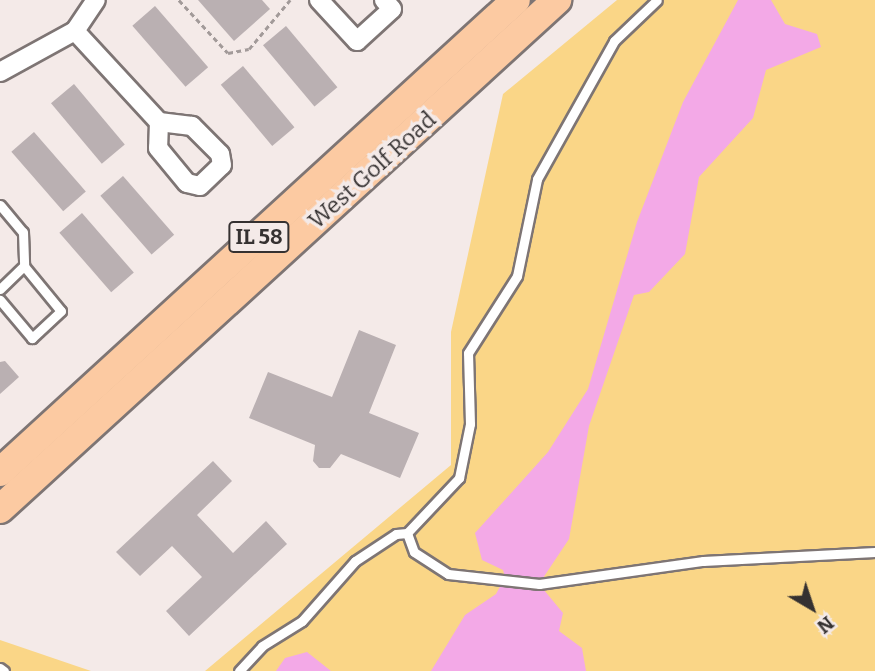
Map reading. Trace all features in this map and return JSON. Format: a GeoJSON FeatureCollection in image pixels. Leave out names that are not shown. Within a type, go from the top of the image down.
{"type":"FeatureCollection","features":[{"type":"Feature","properties":{"kind":"main road","name":"West Golf Road"},"geometry":{"type":"LineString","coordinates":[[0,472],[516,0]]}},
{"type":"Feature","properties":{"kind":"main road","name":"West Golf Road"},"geometry":{"type":"LineString","coordinates":[[0,509],[558,0]]}},
{"type":"Feature","properties":{"kind":"street"},"geometry":{"type":"LineString","coordinates":[[0,72],[75,31],[96,0]]}},
{"type":"Feature","properties":{"kind":"street"},"geometry":{"type":"LineString","coordinates":[[322,1],[357,41],[393,9],[384,0]]}},
{"type":"Feature","properties":{"kind":"street"},"geometry":{"type":"LineString","coordinates":[[75,31],[159,122]]}},
{"type":"Feature","properties":{"kind":"lane"},"geometry":{"type":"LineString","coordinates":[[239,671],[262,646],[302,621],[355,561],[407,533],[459,478],[470,424],[468,353],[517,276],[537,179],[614,41],[657,0]]}},
{"type":"Feature","properties":{"kind":"lane"},"geometry":{"type":"LineString","coordinates":[[0,205],[23,232],[24,266],[61,311],[32,338],[0,300]]}},
{"type":"Feature","properties":{"kind":"lane"},"geometry":{"type":"LineString","coordinates":[[0,289],[24,266]]}},
{"type":"Feature","properties":{"kind":"lane"},"geometry":{"type":"LineString","coordinates":[[407,533],[407,543],[432,565],[474,580],[570,585],[703,561],[875,552]]}},
{"type":"Feature","properties":{"kind":"path"},"geometry":{"type":"LineString","coordinates":[[179,0],[228,53],[249,49],[290,0]]}},
{"type":"Feature","properties":{"kind":"shaded area"},"geometry":{"type":"Polygon","coordinates":[[[617,0],[875,0],[875,671],[205,671],[451,465],[451,332],[503,94],[617,0]]]}},
{"type":"Feature","properties":{"kind":"shaded area"},"geometry":{"type":"Polygon","coordinates":[[[738,0],[771,0],[785,24],[817,34],[821,47],[766,70],[753,118],[699,177],[685,254],[649,292],[634,295],[589,426],[569,539],[539,584],[563,613],[559,631],[582,648],[586,671],[431,671],[465,615],[496,594],[505,577],[503,570],[482,560],[475,533],[548,452],[588,389],[637,222],[683,102],[738,0]]]}},
{"type":"Feature","properties":{"kind":"shaded area"},"geometry":{"type":"Polygon","coordinates":[[[0,640],[91,671],[0,671],[0,640]]]}},
{"type":"Feature","properties":{"kind":"shaded area"},"geometry":{"type":"Polygon","coordinates":[[[307,652],[331,671],[276,671],[285,658],[307,652]]]}},
{"type":"Feature","properties":{"kind":"building"},"geometry":{"type":"Polygon","coordinates":[[[198,0],[262,0],[270,9],[234,41],[198,0]]]}},
{"type":"Feature","properties":{"kind":"building"},"geometry":{"type":"Polygon","coordinates":[[[155,6],[208,67],[185,87],[132,26],[155,6]]]}},
{"type":"Feature","properties":{"kind":"building"},"geometry":{"type":"Polygon","coordinates":[[[286,26],[337,87],[314,107],[263,45],[286,26]]]}},
{"type":"Feature","properties":{"kind":"building"},"geometry":{"type":"Polygon","coordinates":[[[243,66],[294,127],[272,146],[221,85],[243,66]]]}},
{"type":"Feature","properties":{"kind":"building"},"geometry":{"type":"Polygon","coordinates":[[[74,84],[125,145],[102,164],[51,103],[74,84]]]}},
{"type":"Feature","properties":{"kind":"building"},"geometry":{"type":"Polygon","coordinates":[[[34,132],[86,192],[63,211],[11,152],[34,132]]]}},
{"type":"Feature","properties":{"kind":"building"},"geometry":{"type":"Polygon","coordinates":[[[123,176],[174,235],[152,255],[100,196],[123,176]]]}},
{"type":"Feature","properties":{"kind":"building"},"geometry":{"type":"Polygon","coordinates":[[[82,213],[134,273],[111,292],[59,233],[82,213]]]}},
{"type":"Feature","properties":{"kind":"building"},"geometry":{"type":"Polygon","coordinates":[[[359,330],[396,345],[369,413],[419,433],[400,478],[341,454],[330,468],[319,468],[313,461],[315,445],[249,418],[268,372],[332,397],[359,330]]]}},
{"type":"Feature","properties":{"kind":"building"},"geometry":{"type":"Polygon","coordinates":[[[5,361],[19,377],[0,394],[0,362],[5,361]]]}},
{"type":"Feature","properties":{"kind":"building"},"geometry":{"type":"Polygon","coordinates":[[[213,461],[232,481],[197,515],[233,553],[266,521],[287,544],[189,636],[166,611],[202,577],[172,546],[140,576],[116,552],[213,461]]]}}]}
